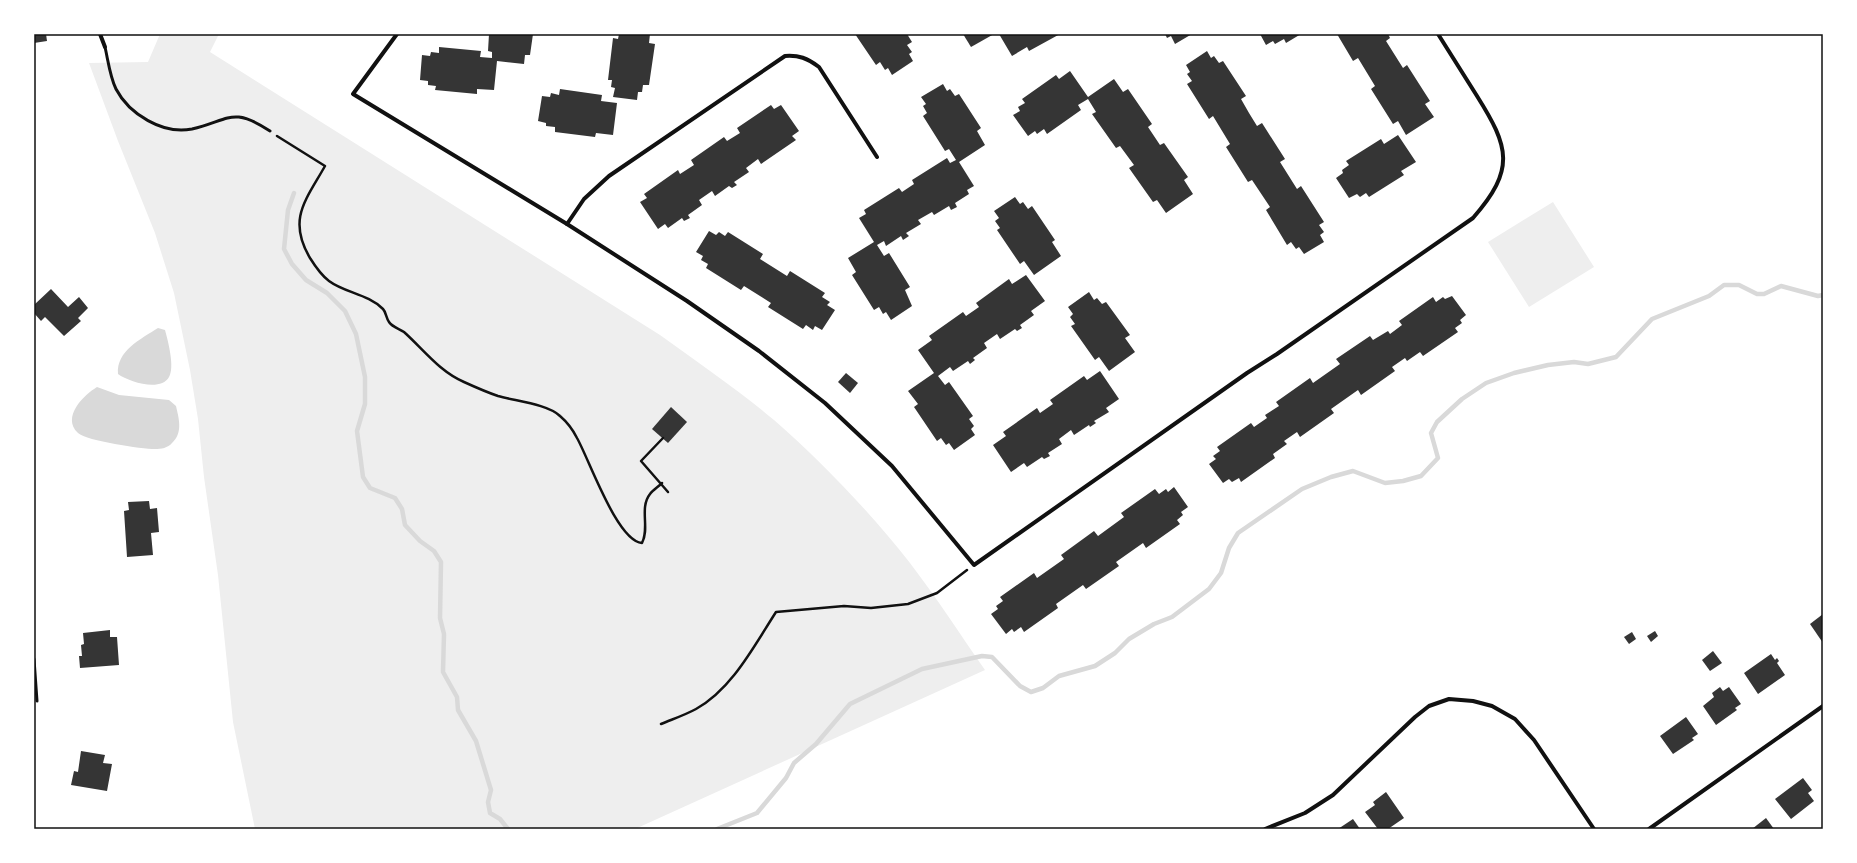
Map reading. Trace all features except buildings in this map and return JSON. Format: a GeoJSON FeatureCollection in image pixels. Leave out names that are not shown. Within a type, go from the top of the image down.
{"type":"FeatureCollection","features":[{"type":"Feature","properties":{"kind":"street"},"geometry":{"type":"LineString","coordinates":[[100,34],[105,47]]}},
{"type":"Feature","properties":{"kind":"street"},"geometry":{"type":"LineString","coordinates":[[397,34],[353,94],[567,224],[759,351],[825,403],[892,466],[974,565],[1247,373],[1277,354],[1473,218],[1489,200],[1500,175],[1503,162],[1503,145],[1495,125],[1438,34]]}},
{"type":"Feature","properties":{"kind":"street"},"geometry":{"type":"LineString","coordinates":[[567,224],[584,199],[609,176],[785,56],[796,55],[807,58],[819,67],[877,157]]}},
{"type":"Feature","properties":{"kind":"street"},"geometry":{"type":"LineString","coordinates":[[1265,829],[1305,813],[1333,795],[1415,717],[1429,706],[1449,700],[1473,701],[1492,706],[1515,719],[1534,740],[1594,829]]}},
{"type":"Feature","properties":{"kind":"street"},"geometry":{"type":"LineString","coordinates":[[1649,829],[1823,706]]}},
{"type":"Feature","properties":{"kind":"lane"},"geometry":{"type":"LineString","coordinates":[[105,47],[115,87],[125,104],[150,122],[164,128],[180,130],[193,128],[224,118],[237,117],[249,119],[270,131]]}},
{"type":"Feature","properties":{"kind":"lane"},"geometry":{"type":"LineString","coordinates":[[34,660],[37,701]]}},
{"type":"Feature","properties":{"kind":"path"},"geometry":{"type":"LineString","coordinates":[[270,131],[325,166],[305,201],[299,218],[299,232],[306,251],[317,269],[329,281],[374,301],[384,310],[389,322],[403,331],[442,370],[463,382],[496,395],[557,412],[577,437],[604,499],[630,536],[637,542],[642,543],[645,538],[645,505],[649,495],[662,483]]}},
{"type":"Feature","properties":{"kind":"path"},"geometry":{"type":"LineString","coordinates":[[663,438],[641,461],[662,483],[668,492]]}},
{"type":"Feature","properties":{"kind":"path"},"geometry":{"type":"LineString","coordinates":[[661,724],[695,710],[712,698],[736,671],[776,612],[844,606],[871,608],[908,604],[937,593],[974,565]]}},
{"type":"Feature","properties":{"kind":"shaded area"},"geometry":{"type":"Polygon","coordinates":[[[160,34],[219,34],[210,52],[660,335],[746,398],[774,420],[810,453],[879,525],[920,576],[985,670],[635,829],[255,829],[233,722],[218,575],[204,477],[198,419],[190,370],[174,293],[155,233],[89,63],[148,62],[160,34]]]}},
{"type":"Feature","properties":{"kind":"shaded area"},"geometry":{"type":"Polygon","coordinates":[[[1553,202],[1594,267],[1529,307],[1488,242],[1553,202]]]}},
{"type":"Feature","properties":{"kind":"shaded area"},"geometry":{"type":"Polygon","coordinates":[[[158,328],[165,330],[171,361],[171,373],[165,382],[152,385],[145,384],[129,380],[118,374],[118,366],[125,352],[137,341],[158,328]]]}},
{"type":"Feature","properties":{"kind":"shaded area"},"geometry":{"type":"Polygon","coordinates":[[[97,387],[119,395],[169,400],[176,406],[179,426],[178,435],[170,445],[157,449],[103,442],[83,436],[73,427],[73,414],[76,407],[86,395],[97,387]]]}},
{"type":"Feature","properties":{"kind":"waterway"},"geometry":{"type":"LineString","coordinates":[[294,193],[288,210],[284,249],[292,264],[306,280],[327,293],[345,311],[356,334],[365,377],[365,404],[357,431],[363,477],[370,488],[395,498],[402,509],[405,525],[420,541],[434,551],[441,562],[440,618],[444,634],[443,672],[457,697],[458,710],[476,741],[491,790],[488,802],[490,813],[500,819],[508,829]]}},
{"type":"Feature","properties":{"kind":"waterway"},"geometry":{"type":"LineString","coordinates":[[717,829],[757,813],[786,778],[794,763],[816,744],[850,704],[922,669],[982,656],[992,657],[1020,686],[1031,692],[1043,688],[1059,676],[1095,666],[1115,653],[1129,639],[1154,624],[1172,617],[1209,589],[1221,573],[1229,548],[1238,533],[1302,489],[1331,477],[1353,471],[1385,483],[1403,481],[1421,476],[1438,458],[1431,433],[1437,422],[1462,399],[1486,383],[1514,373],[1548,365],[1574,362],[1588,364],[1616,357],[1652,319],[1709,296],[1724,285],[1739,285],[1757,294],[1764,294],[1781,286],[1818,296],[1823,295]]}}]}
